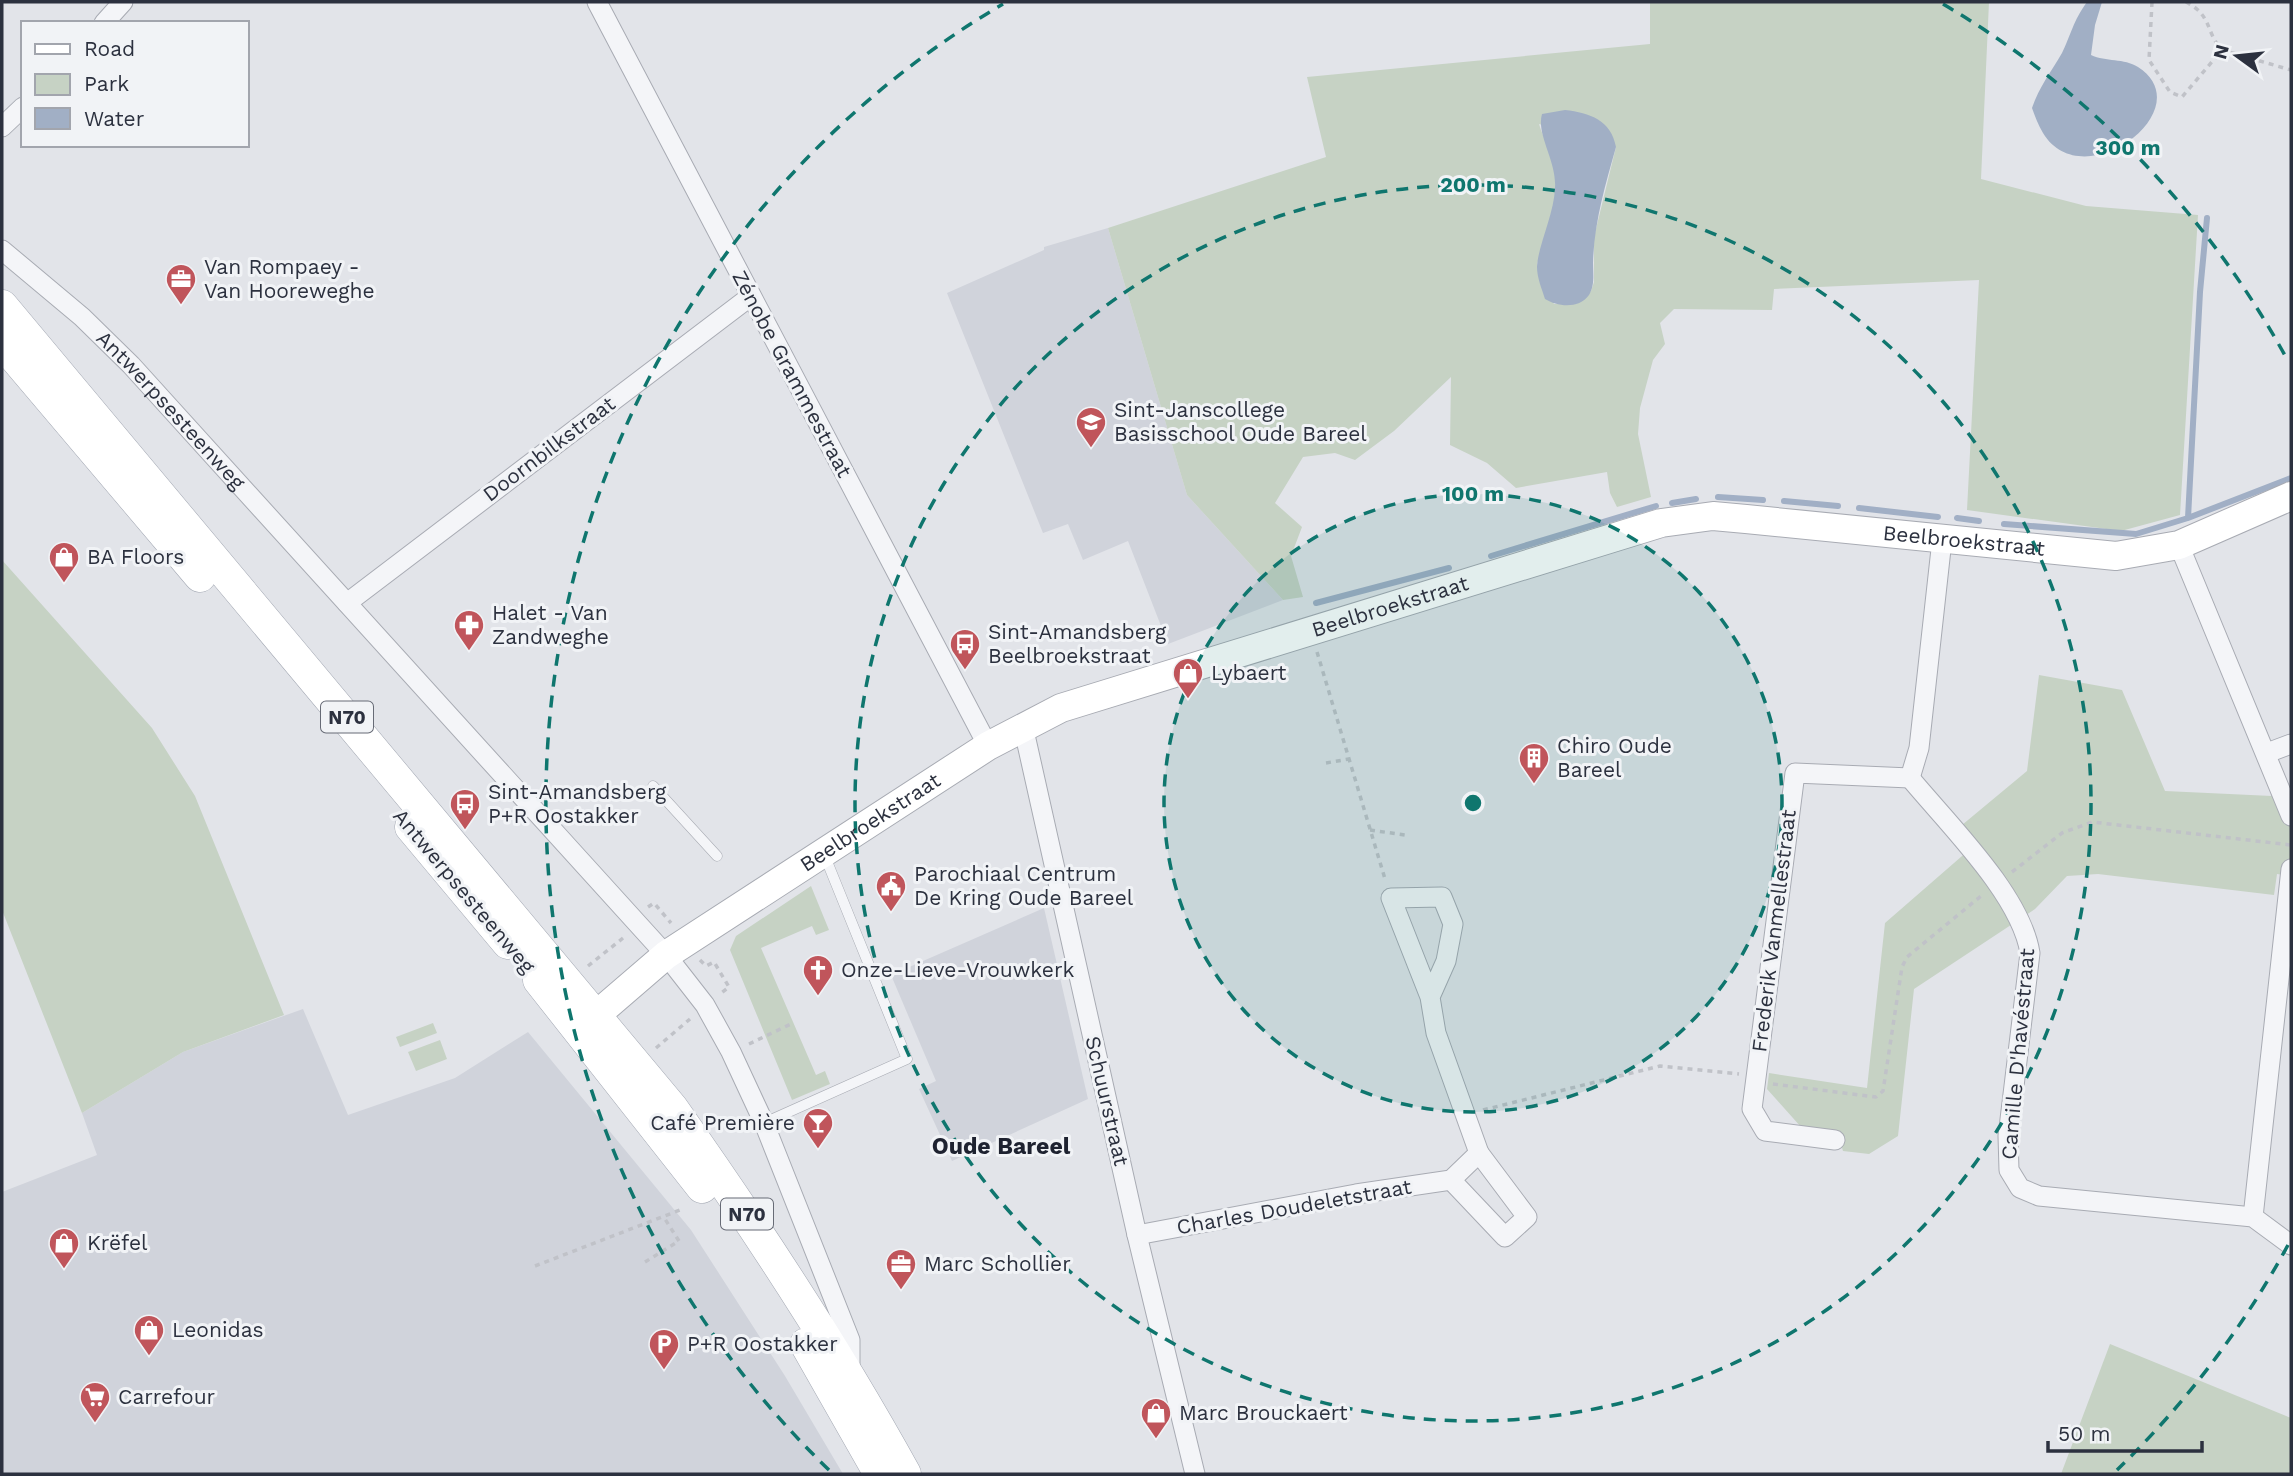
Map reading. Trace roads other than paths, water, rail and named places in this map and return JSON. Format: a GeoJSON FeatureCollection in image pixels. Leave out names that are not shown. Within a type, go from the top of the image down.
{"type":"FeatureCollection","features":[{"type":"Feature","properties":{"kind":"main road","name":"Antwerpsesteenweg"},"geometry":{"type":"LineString","coordinates":[[2,306],[587,1023],[771,1287],[880,1474]]}},
{"type":"Feature","properties":{"kind":"main road","name":"Antwerpsesteenweg"},"geometry":{"type":"LineString","coordinates":[[2,342],[587,1023],[672,1108],[763,1237],[850,1375],[905,1474]]}},
{"type":"Feature","properties":{"kind":"street"},"geometry":{"type":"LineString","coordinates":[[106,21],[122,2]]}},
{"type":"Feature","properties":{"kind":"street","name":"Zénobe Grammestraat"},"geometry":{"type":"LineString","coordinates":[[597,2],[988,746]]}},
{"type":"Feature","properties":{"kind":"street"},"geometry":{"type":"LineString","coordinates":[[2,127],[21,109]]}},
{"type":"Feature","properties":{"kind":"street","name":"Antwerpsesteenweg"},"geometry":{"type":"LineString","coordinates":[[2,250],[82,317],[131,365],[666,955],[699,997],[731,1052],[764,1123],[850,1340],[850,1375]]}},
{"type":"Feature","properties":{"kind":"street","name":"Doornbilkstraat"},"geometry":{"type":"LineString","coordinates":[[347,603],[751,296]]}},
{"type":"Feature","properties":{"kind":"street","name":"Beelbroekstraat"},"geometry":{"type":"LineString","coordinates":[[587,1023],[666,955],[744,900],[824,853],[1023,726],[1084,700],[1310,629],[1661,523],[1689,518],[1746,519],[2116,556],[2179,545],[2291,496]]}},
{"type":"Feature","properties":{"kind":"street"},"geometry":{"type":"LineString","coordinates":[[1910,778],[1919,748],[1942,540]]}},
{"type":"Feature","properties":{"kind":"street"},"geometry":{"type":"LineString","coordinates":[[2179,545],[2267,752],[2291,816]]}},
{"type":"Feature","properties":{"kind":"street","name":"Schuurstraat"},"geometry":{"type":"LineString","coordinates":[[1023,726],[1137,1236],[1195,1474]]}},
{"type":"Feature","properties":{"kind":"street"},"geometry":{"type":"LineString","coordinates":[[2267,752],[2291,744]]}},
{"type":"Feature","properties":{"kind":"street","name":"Frederik Vanmellestraat"},"geometry":{"type":"LineString","coordinates":[[1835,1140],[1765,1131],[1752,1110],[1795,773],[1910,778]]}},
{"type":"Feature","properties":{"kind":"street","name":"Camille D'havéstraat"},"geometry":{"type":"LineString","coordinates":[[1910,778],[1997,883],[2027,934],[2030,953],[2008,1136],[2009,1170],[2020,1188],[2039,1196],[2253,1217]]}},
{"type":"Feature","properties":{"kind":"street"},"geometry":{"type":"LineString","coordinates":[[2291,869],[2283,1015],[2253,1217],[2291,1245]]}},
{"type":"Feature","properties":{"kind":"street"},"geometry":{"type":"LineString","coordinates":[[1430,997],[1446,961],[1453,924],[1442,897],[1391,898],[1430,997],[1436,1033],[1479,1153],[1527,1217],[1505,1237],[1451,1180],[1479,1153]]}},
{"type":"Feature","properties":{"kind":"street","name":"Charles Doudeletstraat"},"geometry":{"type":"LineString","coordinates":[[1137,1236],[1356,1194],[1451,1180]]}},
{"type":"Feature","properties":{"kind":"lane"},"geometry":{"type":"LineString","coordinates":[[653,786],[717,856]]}},
{"type":"Feature","properties":{"kind":"lane"},"geometry":{"type":"LineString","coordinates":[[764,1123],[907,1059],[824,853]]}},
{"type":"Feature","properties":{"kind":"water"},"geometry":{"type":"Polygon","coordinates":[[[2087,2],[2102,2],[2095,25],[2091,55],[2127,62],[2138,67],[2154,85],[2156,104],[2147,124],[2130,140],[2108,152],[2084,156],[2061,151],[2043,133],[2032,108],[2087,2]]]}},
{"type":"Feature","properties":{"kind":"water"},"geometry":{"type":"Polygon","coordinates":[[[1565,110],[1598,119],[1609,130],[1616,147],[1598,219],[1592,287],[1585,300],[1574,305],[1556,304],[1545,299],[1537,267],[1555,188],[1553,168],[1542,131],[1542,114],[1565,110]]]}},
{"type":"Feature","properties":{"kind":"waterway"},"geometry":{"type":"LineString","coordinates":[[2004,524],[2136,534],[2188,518],[2200,292],[2207,218]]}},
{"type":"Feature","properties":{"kind":"waterway"},"geometry":{"type":"LineString","coordinates":[[2188,518],[2291,478]]}},
{"type":"Feature","properties":{"kind":"waterway"},"geometry":{"type":"LineString","coordinates":[[1718,497],[1763,500]]}},
{"type":"Feature","properties":{"kind":"waterway"},"geometry":{"type":"LineString","coordinates":[[1672,503],[1696,499]]}},
{"type":"Feature","properties":{"kind":"waterway"},"geometry":{"type":"LineString","coordinates":[[1784,501],[1838,506]]}},
{"type":"Feature","properties":{"kind":"waterway"},"geometry":{"type":"LineString","coordinates":[[1491,556],[1656,506]]}},
{"type":"Feature","properties":{"kind":"waterway"},"geometry":{"type":"LineString","coordinates":[[1859,508],[1938,517]]}},
{"type":"Feature","properties":{"kind":"waterway"},"geometry":{"type":"LineString","coordinates":[[1957,518],[1979,521]]}},
{"type":"Feature","properties":{"kind":"waterway"},"geometry":{"type":"LineString","coordinates":[[1316,603],[1449,568]]}},
{"type":"Feature","properties":{"kind":"place","name":"Van Rompaey - Van Hooreweghe"},"geometry":{"type":"Point","coordinates":[181,306]}},
{"type":"Feature","properties":{"kind":"place","name":"Sint-Janscollege Basisschool Oude Bareel"},"geometry":{"type":"Point","coordinates":[1091,449]}},
{"type":"Feature","properties":{"kind":"place","name":"BA Floors"},"geometry":{"type":"Point","coordinates":[64,584]}},
{"type":"Feature","properties":{"kind":"place","name":"Halet - Van Zandweghe"},"geometry":{"type":"Point","coordinates":[469,652]}},
{"type":"Feature","properties":{"kind":"place","name":"Sint-Amandsberg Beelbroekstraat"},"geometry":{"type":"Point","coordinates":[965,671]}},
{"type":"Feature","properties":{"kind":"place","name":"Lybaert"},"geometry":{"type":"Point","coordinates":[1188,700]}},
{"type":"Feature","properties":{"kind":"place","name":"Chiro Oude Bareel"},"geometry":{"type":"Point","coordinates":[1534,785]}},
{"type":"Feature","properties":{"kind":"place","name":"Sint-Amandsberg P+R Oostakker"},"geometry":{"type":"Point","coordinates":[465,831]}},
{"type":"Feature","properties":{"kind":"place","name":"Parochiaal Centrum De Kring Oude Bareel"},"geometry":{"type":"Point","coordinates":[891,913]}},
{"type":"Feature","properties":{"kind":"place","name":"Onze-Lieve-Vrouwkerk"},"geometry":{"type":"Point","coordinates":[818,997]}},
{"type":"Feature","properties":{"kind":"place","name":"Café Première"},"geometry":{"type":"Point","coordinates":[818,1150]}},
{"type":"Feature","properties":{"kind":"place","name":"Krëfel"},"geometry":{"type":"Point","coordinates":[64,1270]}},
{"type":"Feature","properties":{"kind":"place","name":"Marc Schollier"},"geometry":{"type":"Point","coordinates":[901,1291]}},
{"type":"Feature","properties":{"kind":"place","name":"Leonidas"},"geometry":{"type":"Point","coordinates":[149,1357]}},
{"type":"Feature","properties":{"kind":"place","name":"P+R Oostakker"},"geometry":{"type":"Point","coordinates":[664,1371]}},
{"type":"Feature","properties":{"kind":"place","name":"Carrefour"},"geometry":{"type":"Point","coordinates":[95,1424]}},
{"type":"Feature","properties":{"kind":"place","name":"Marc Brouckaert"},"geometry":{"type":"Point","coordinates":[1156,1440]}},
{"type":"Feature","properties":{"kind":"district","name":"Oude Bareel"},"geometry":{"type":"Point","coordinates":[1001,1146]}}]}
